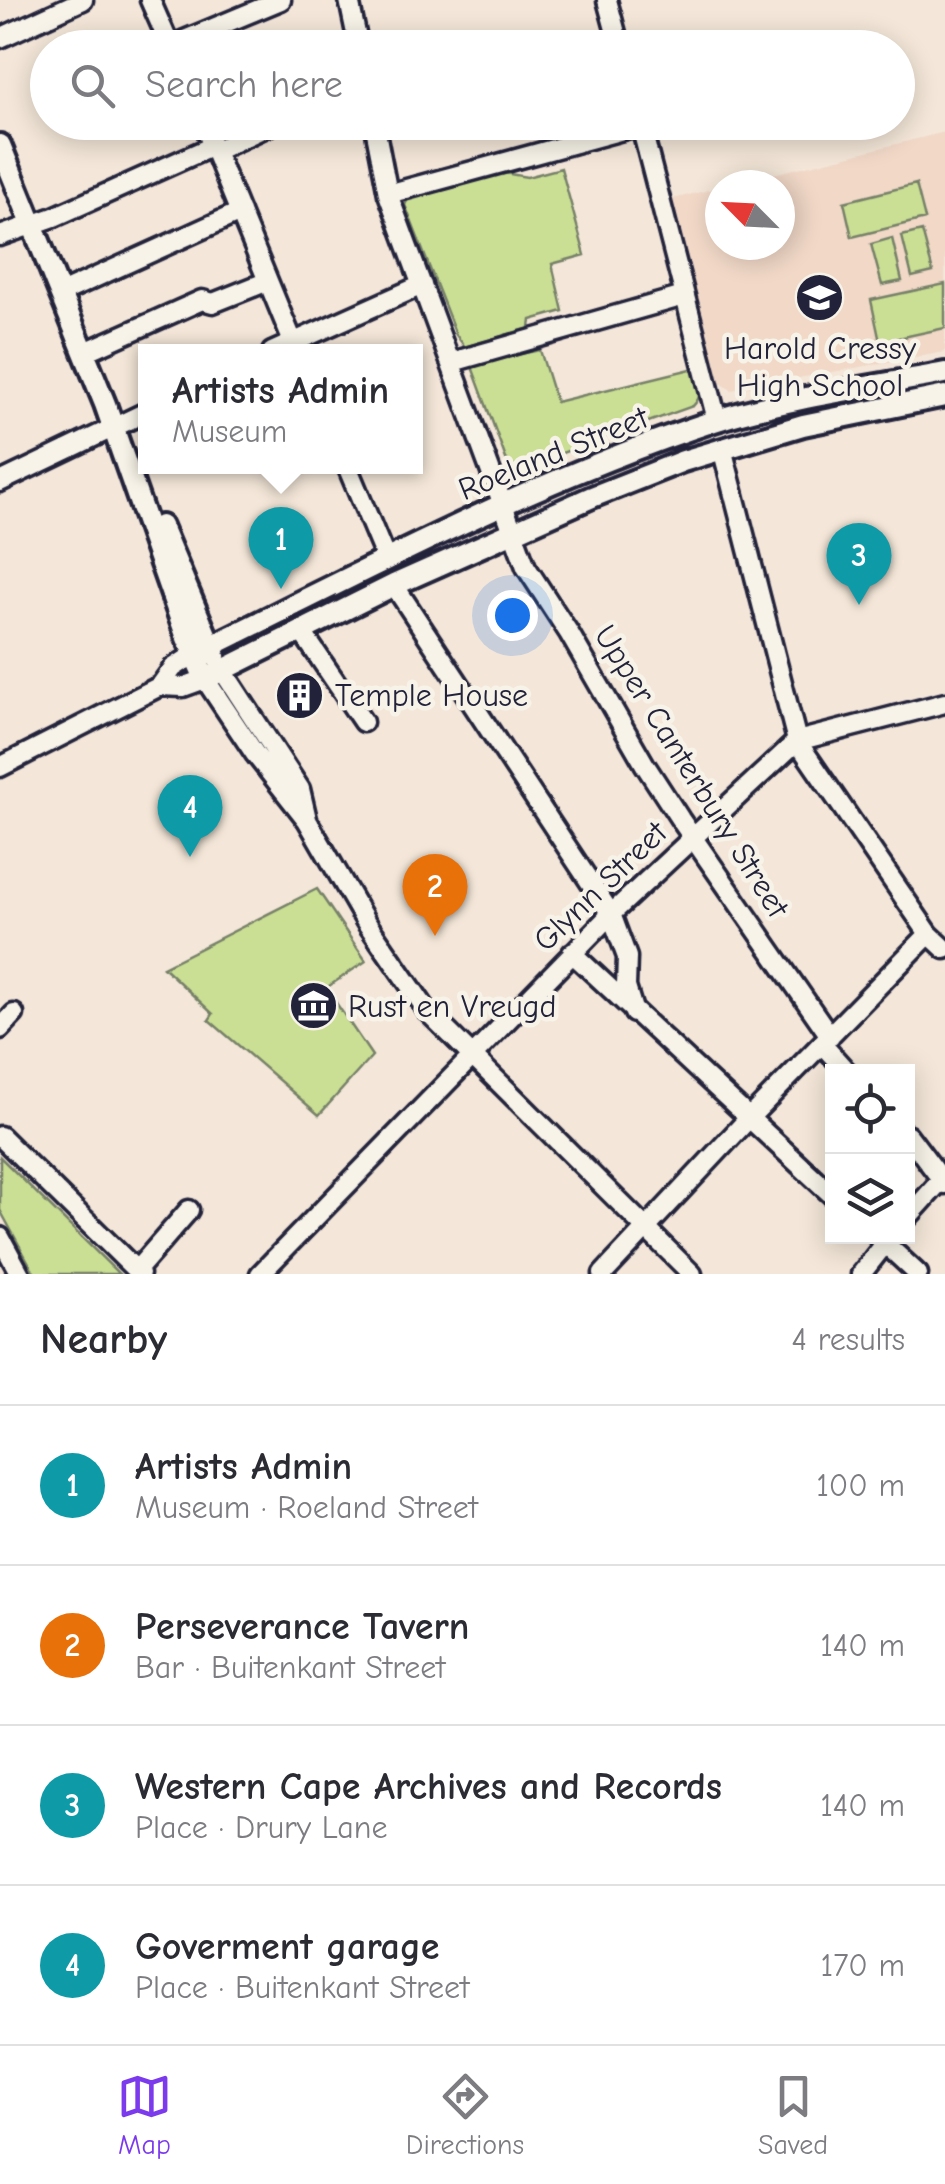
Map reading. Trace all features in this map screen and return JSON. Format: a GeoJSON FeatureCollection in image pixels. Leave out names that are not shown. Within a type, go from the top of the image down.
{"type":"FeatureCollection","features":[{"type":"Feature","properties":{"kind":"main road"},"geometry":{"type":"LineString","coordinates":[[0,145],[214,675]]}},
{"type":"Feature","properties":{"kind":"main road","name":"Roeland Street"},"geometry":{"type":"LineString","coordinates":[[202,651],[385,558],[601,461],[717,420],[945,373]]}},
{"type":"Feature","properties":{"kind":"main road","name":"Roeland Street"},"geometry":{"type":"LineString","coordinates":[[214,675],[394,585],[592,497],[722,448],[803,425],[945,396]]}},
{"type":"Feature","properties":{"kind":"street"},"geometry":{"type":"LineString","coordinates":[[0,38],[82,0]]}},
{"type":"Feature","properties":{"kind":"street"},"geometry":{"type":"LineString","coordinates":[[150,0],[163,30]]}},
{"type":"Feature","properties":{"kind":"street"},"geometry":{"type":"LineString","coordinates":[[210,30],[281,0]]}},
{"type":"Feature","properties":{"kind":"street"},"geometry":{"type":"LineString","coordinates":[[349,0],[355,30]]}},
{"type":"Feature","properties":{"kind":"street"},"geometry":{"type":"LineString","coordinates":[[607,0],[615,30]]}},
{"type":"Feature","properties":{"kind":"street"},"geometry":{"type":"LineString","coordinates":[[210,140],[294,344]]}},
{"type":"Feature","properties":{"kind":"street"},"geometry":{"type":"LineString","coordinates":[[0,236],[235,140]]}},
{"type":"Feature","properties":{"kind":"street","name":"Upper Canterbury Street"},"geometry":{"type":"LineString","coordinates":[[378,140],[388,194],[526,567],[569,633],[644,765],[842,1064]]}},
{"type":"Feature","properties":{"kind":"street"},"geometry":{"type":"LineString","coordinates":[[388,194],[582,140]]}},
{"type":"Feature","properties":{"kind":"street"},"geometry":{"type":"LineString","coordinates":[[644,140],[717,420]]}},
{"type":"Feature","properties":{"kind":"street"},"geometry":{"type":"LineString","coordinates":[[61,292],[240,212]]}},
{"type":"Feature","properties":{"kind":"street"},"geometry":{"type":"LineString","coordinates":[[85,352],[202,300],[213,303],[268,280]]}},
{"type":"Feature","properties":{"kind":"street"},"geometry":{"type":"LineString","coordinates":[[299,344],[422,284]]}},
{"type":"Feature","properties":{"kind":"street"},"geometry":{"type":"LineString","coordinates":[[452,362],[684,296]]}},
{"type":"Feature","properties":{"kind":"street"},"geometry":{"type":"LineString","coordinates":[[0,482],[138,416]]}},
{"type":"Feature","properties":{"kind":"street"},"geometry":{"type":"LineString","coordinates":[[722,448],[797,741],[929,934],[945,949]]}},
{"type":"Feature","properties":{"kind":"street"},"geometry":{"type":"LineString","coordinates":[[350,474],[385,558]]}},
{"type":"Feature","properties":{"kind":"street"},"geometry":{"type":"LineString","coordinates":[[394,585],[611,914],[627,957],[626,987],[634,1013]]}},
{"type":"Feature","properties":{"kind":"street"},"geometry":{"type":"LineString","coordinates":[[302,632],[363,722]]}},
{"type":"Feature","properties":{"kind":"street","name":"Roeland Street"},"geometry":{"type":"LineString","coordinates":[[0,767],[160,686],[174,668],[202,651]]}},
{"type":"Feature","properties":{"kind":"street"},"geometry":{"type":"LineString","coordinates":[[214,675],[300,789],[307,820],[397,969],[428,1012],[692,1274]]}},
{"type":"Feature","properties":{"kind":"street","name":"Roeland Street"},"geometry":{"type":"LineString","coordinates":[[160,686],[183,687],[214,675]]}},
{"type":"Feature","properties":{"kind":"street","name":"Glynn Street"},"geometry":{"type":"LineString","coordinates":[[260,1274],[611,914],[797,741],[945,704]]}},
{"type":"Feature","properties":{"kind":"street"},"geometry":{"type":"LineString","coordinates":[[603,1274],[929,934]]}},
{"type":"Feature","properties":{"kind":"street"},"geometry":{"type":"LineString","coordinates":[[572,953],[825,1187]]}},
{"type":"Feature","properties":{"kind":"street"},"geometry":{"type":"LineString","coordinates":[[0,1029],[14,1014]]}},
{"type":"Feature","properties":{"kind":"street"},"geometry":{"type":"LineString","coordinates":[[0,1136],[138,1272],[189,1210]]}},
{"type":"Feature","properties":{"kind":"street"},"geometry":{"type":"LineString","coordinates":[[915,1144],[944,1180],[915,1210]]}},
{"type":"Feature","properties":{"kind":"street"},"geometry":{"type":"LineString","coordinates":[[0,1237],[20,1274]]}},
{"type":"Feature","properties":{"kind":"street"},"geometry":{"type":"LineString","coordinates":[[861,1274],[882,1244]]}},
{"type":"Feature","properties":{"kind":"street"},"geometry":{"type":"LineString","coordinates":[[890,1244],[918,1274]]}},
{"type":"Feature","properties":{"kind":"shaded area","name":"Harold Cressy High School"},"geometry":{"type":"Polygon","coordinates":[[[945,132],[945,352],[731,390],[718,381],[669,200],[705,191],[705,260],[795,260],[795,170],[789,170],[945,132]]]}},
{"type":"Feature","properties":{"kind":"green space"},"geometry":{"type":"Polygon","coordinates":[[[561,168],[585,255],[552,264],[563,311],[531,320],[530,328],[465,347],[456,335],[405,205],[408,199],[504,173],[527,177],[561,168]]]}},
{"type":"Feature","properties":{"kind":"green space"},"geometry":{"type":"Polygon","coordinates":[[[916,184],[925,219],[852,237],[844,202],[916,184]]]}},
{"type":"Feature","properties":{"kind":"green space"},"geometry":{"type":"Polygon","coordinates":[[[922,231],[933,272],[912,277],[902,236],[922,231]]]}},
{"type":"Feature","properties":{"kind":"green space"},"geometry":{"type":"Polygon","coordinates":[[[892,238],[902,281],[882,285],[871,244],[892,238]]]}},
{"type":"Feature","properties":{"kind":"green space"},"geometry":{"type":"Polygon","coordinates":[[[945,284],[945,328],[880,342],[871,300],[945,284]]]}},
{"type":"Feature","properties":{"kind":"green space"},"geometry":{"type":"Polygon","coordinates":[[[540,350],[556,402],[695,368],[699,397],[693,406],[523,467],[513,466],[506,459],[471,364],[540,350]]]}},
{"type":"Feature","properties":{"kind":"green space"},"geometry":{"type":"Polygon","coordinates":[[[317,889],[366,961],[326,988],[372,1056],[319,1115],[209,1020],[213,1014],[163,967],[317,889]]]}},
{"type":"Feature","properties":{"kind":"green space"},"geometry":{"type":"Polygon","coordinates":[[[0,1157],[119,1274],[35,1274],[0,1210],[0,1157]]]}},
{"type":"Feature","properties":{"kind":"place","name":"Harold Cressy High School"},"geometry":{"type":"Point","coordinates":[820,298]}},
{"type":"Feature","properties":{"kind":"place","name":"Artists Admin"},"geometry":{"type":"Point","coordinates":[281,589]}},
{"type":"Feature","properties":{"kind":"place","name":"Western Cape Archives and Records"},"geometry":{"type":"Point","coordinates":[859,605]}},
{"type":"Feature","properties":{"kind":"place","name":"Temple House"},"geometry":{"type":"Point","coordinates":[300,695]}},
{"type":"Feature","properties":{"kind":"place","name":"Goverment garage"},"geometry":{"type":"Point","coordinates":[190,857]}},
{"type":"Feature","properties":{"kind":"place","name":"Perseverance Tavern"},"geometry":{"type":"Point","coordinates":[435,936]}},
{"type":"Feature","properties":{"kind":"place","name":"Rust en Vreugd"},"geometry":{"type":"Point","coordinates":[313,1006]}}]}
